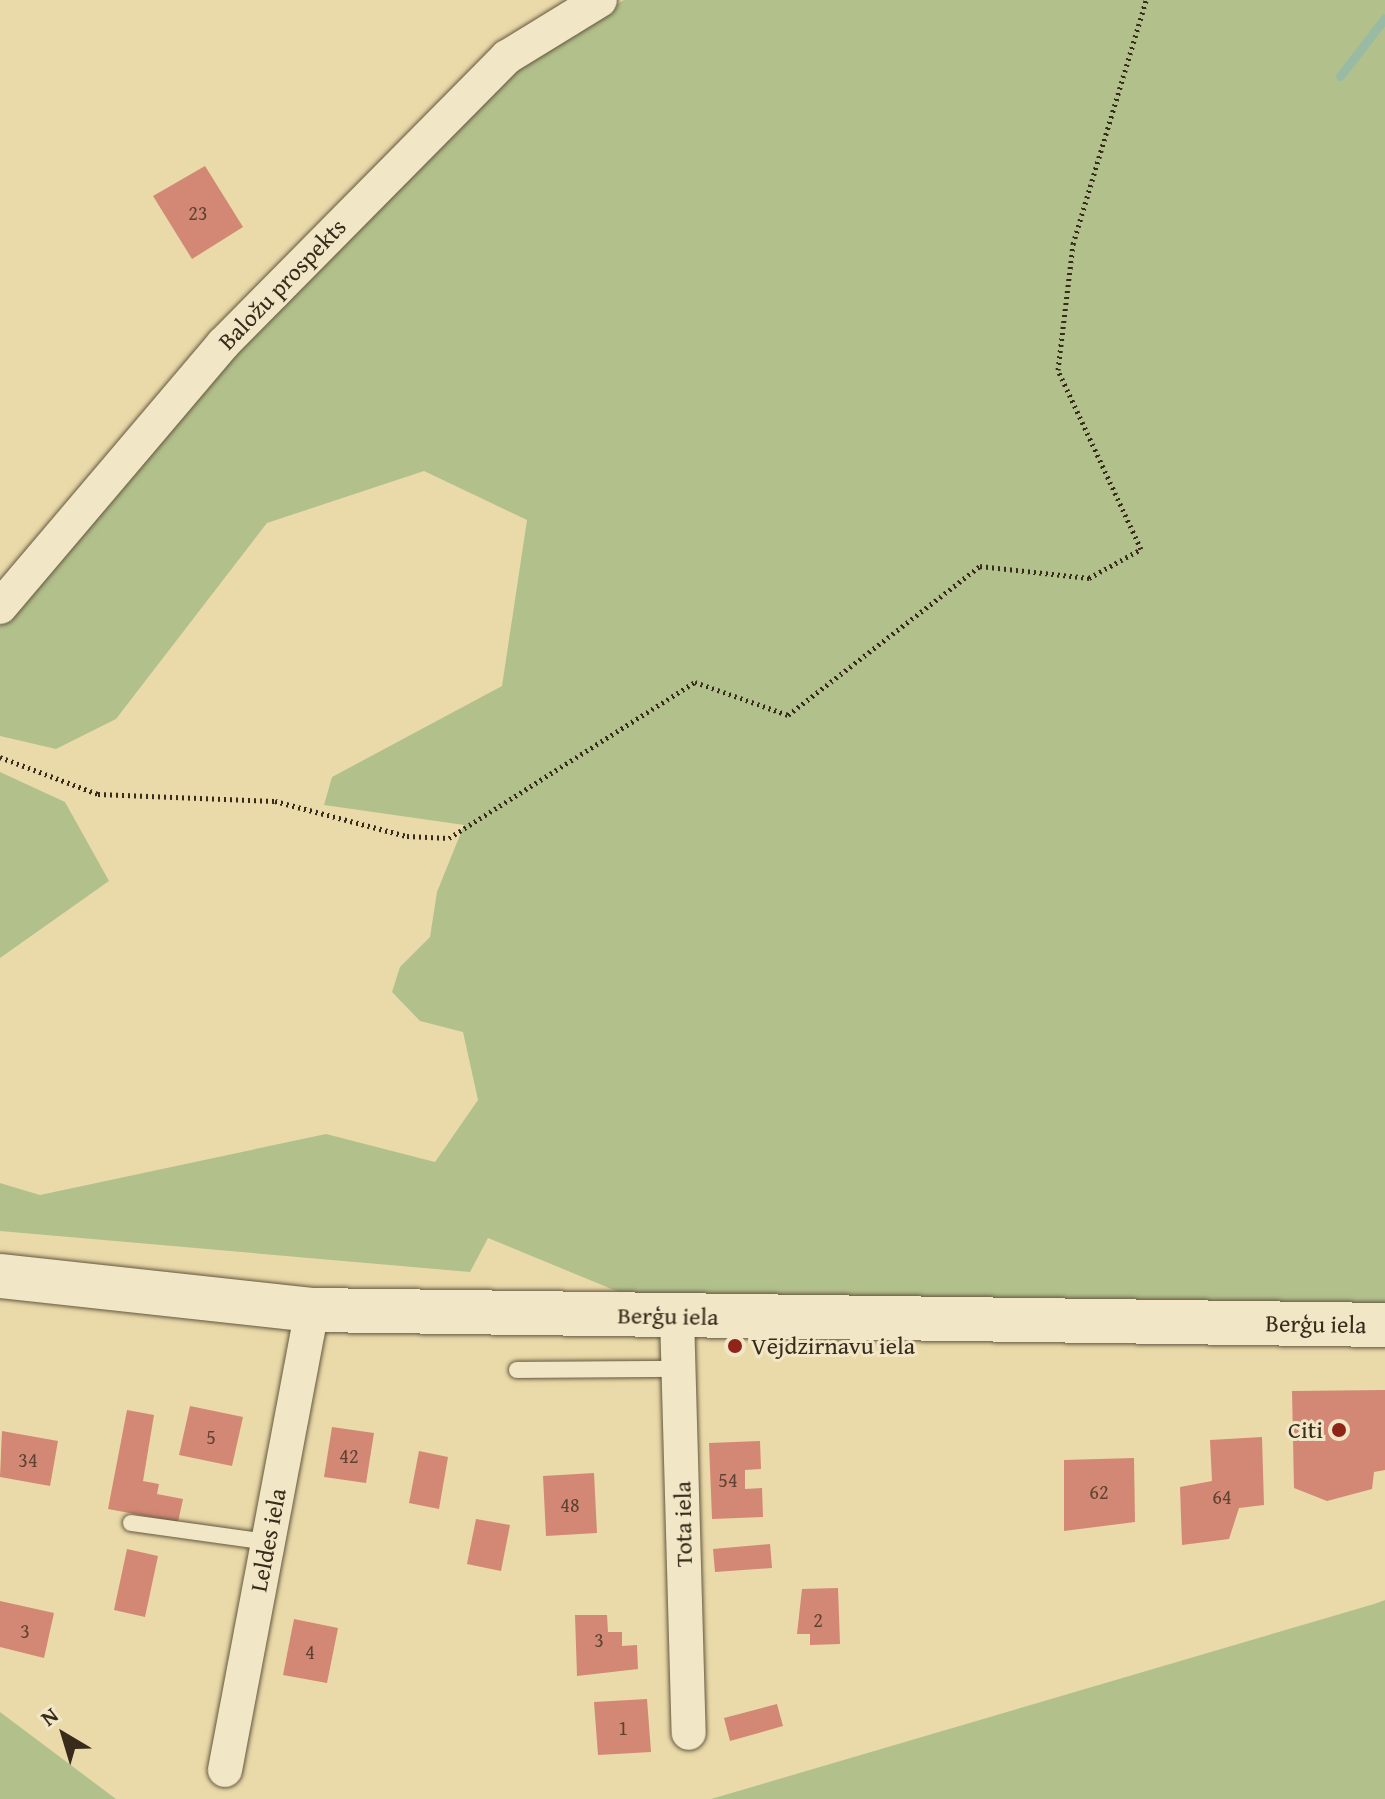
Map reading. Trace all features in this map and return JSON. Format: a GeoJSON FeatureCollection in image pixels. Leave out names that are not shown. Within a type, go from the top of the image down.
{"type":"FeatureCollection","features":[{"type":"Feature","properties":{"kind":"main road","name":"Berģu iela"},"geometry":{"type":"LineString","coordinates":[[0,1276],[312,1310],[1385,1325]]}},
{"type":"Feature","properties":{"kind":"street","name":"Baložu prospekts"},"geometry":{"type":"LineString","coordinates":[[0,607],[223,344],[507,57],[600,0]]}},
{"type":"Feature","properties":{"kind":"street","name":"Leldes iela"},"geometry":{"type":"LineString","coordinates":[[225,1770],[312,1310]]}},
{"type":"Feature","properties":{"kind":"street","name":"Tota iela"},"geometry":{"type":"LineString","coordinates":[[677,1316],[689,1733]]}},
{"type":"Feature","properties":{"kind":"lane"},"geometry":{"type":"LineString","coordinates":[[517,1370],[679,1369]]}},
{"type":"Feature","properties":{"kind":"lane"},"geometry":{"type":"LineString","coordinates":[[131,1523],[268,1542]]}},
{"type":"Feature","properties":{"kind":"path"},"geometry":{"type":"LineString","coordinates":[[0,757],[98,794],[275,801],[407,836],[449,838],[496,813],[695,682],[788,715],[980,566],[1089,578],[1141,549],[1058,370],[1073,244],[1146,0]]}},
{"type":"Feature","properties":{"kind":"green space"},"geometry":{"type":"Polygon","coordinates":[[[624,0],[1385,0],[1385,1305],[631,1297],[488,1238],[470,1272],[0,1231],[0,1183],[40,1195],[326,1134],[435,1162],[478,1100],[463,1032],[420,1021],[392,992],[400,967],[430,937],[437,892],[464,825],[324,805],[332,777],[502,686],[527,520],[424,471],[267,523],[116,719],[56,749],[0,736],[0,626],[100,498],[502,72],[624,0]]]}},
{"type":"Feature","properties":{"kind":"green space"},"geometry":{"type":"Polygon","coordinates":[[[0,772],[65,802],[109,881],[0,958],[0,772]]]}},
{"type":"Feature","properties":{"kind":"green space"},"geometry":{"type":"Polygon","coordinates":[[[1385,1600],[1385,1799],[711,1799],[1374,1604],[1385,1600]]]}},
{"type":"Feature","properties":{"kind":"green space"},"geometry":{"type":"Polygon","coordinates":[[[0,1712],[116,1799],[0,1799],[0,1712]]]}},
{"type":"Feature","properties":{"kind":"building"},"geometry":{"type":"Polygon","coordinates":[[[205,166],[243,227],[192,259],[153,196],[205,166]]]}},
{"type":"Feature","properties":{"kind":"building","name":"Citi"},"geometry":{"type":"Polygon","coordinates":[[[1385,1390],[1385,1470],[1374,1472],[1372,1489],[1327,1501],[1294,1488],[1292,1391],[1385,1390]]]}},
{"type":"Feature","properties":{"kind":"building"},"geometry":{"type":"Polygon","coordinates":[[[190,1406],[243,1417],[232,1466],[179,1455],[190,1406]]]}},
{"type":"Feature","properties":{"kind":"building"},"geometry":{"type":"Polygon","coordinates":[[[127,1410],[154,1415],[143,1481],[159,1484],[157,1494],[183,1499],[178,1522],[108,1509],[127,1410]]]}},
{"type":"Feature","properties":{"kind":"building"},"geometry":{"type":"Polygon","coordinates":[[[332,1427],[374,1433],[366,1483],[324,1477],[332,1427]]]}},
{"type":"Feature","properties":{"kind":"building"},"geometry":{"type":"Polygon","coordinates":[[[2,1431],[58,1441],[50,1486],[0,1477],[2,1431]]]}},
{"type":"Feature","properties":{"kind":"building"},"geometry":{"type":"Polygon","coordinates":[[[1262,1437],[1264,1505],[1239,1508],[1229,1539],[1182,1545],[1180,1487],[1212,1481],[1210,1440],[1262,1437]]]}},
{"type":"Feature","properties":{"kind":"building"},"geometry":{"type":"Polygon","coordinates":[[[760,1441],[761,1469],[745,1470],[745,1489],[762,1488],[763,1517],[712,1519],[709,1443],[760,1441]]]}},
{"type":"Feature","properties":{"kind":"building"},"geometry":{"type":"Polygon","coordinates":[[[419,1451],[448,1457],[439,1509],[409,1503],[419,1451]]]}},
{"type":"Feature","properties":{"kind":"building"},"geometry":{"type":"Polygon","coordinates":[[[1134,1458],[1135,1522],[1064,1531],[1064,1460],[1134,1458]]]}},
{"type":"Feature","properties":{"kind":"building"},"geometry":{"type":"Polygon","coordinates":[[[594,1473],[597,1533],[546,1536],[543,1476],[594,1473]]]}},
{"type":"Feature","properties":{"kind":"building"},"geometry":{"type":"Polygon","coordinates":[[[476,1519],[510,1525],[501,1571],[467,1564],[476,1519]]]}},
{"type":"Feature","properties":{"kind":"building"},"geometry":{"type":"Polygon","coordinates":[[[770,1544],[772,1568],[715,1572],[713,1549],[770,1544]]]}},
{"type":"Feature","properties":{"kind":"building"},"geometry":{"type":"Polygon","coordinates":[[[127,1549],[158,1556],[145,1617],[114,1610],[127,1549]]]}},
{"type":"Feature","properties":{"kind":"building"},"geometry":{"type":"Polygon","coordinates":[[[838,1588],[840,1644],[810,1645],[810,1634],[797,1634],[802,1589],[838,1588]]]}},
{"type":"Feature","properties":{"kind":"building"},"geometry":{"type":"Polygon","coordinates":[[[0,1601],[54,1613],[44,1658],[0,1647],[0,1601]]]}},
{"type":"Feature","properties":{"kind":"building"},"geometry":{"type":"Polygon","coordinates":[[[575,1615],[607,1615],[608,1632],[622,1632],[622,1646],[637,1645],[638,1669],[577,1676],[575,1615]]]}},
{"type":"Feature","properties":{"kind":"building"},"geometry":{"type":"Polygon","coordinates":[[[294,1619],[338,1628],[327,1683],[283,1675],[294,1619]]]}},
{"type":"Feature","properties":{"kind":"building"},"geometry":{"type":"Polygon","coordinates":[[[647,1699],[651,1752],[598,1755],[594,1702],[647,1699]]]}},
{"type":"Feature","properties":{"kind":"building"},"geometry":{"type":"Polygon","coordinates":[[[777,1704],[783,1726],[730,1741],[724,1718],[777,1704]]]}},
{"type":"Feature","properties":{"kind":"waterway"},"geometry":{"type":"LineString","coordinates":[[1340,76],[1385,18]]}},
{"type":"Feature","properties":{"kind":"place","name":"Vējdzirnavu iela"},"geometry":{"type":"Point","coordinates":[735,1346]}},
{"type":"Feature","properties":{"kind":"place","name":"Citi"},"geometry":{"type":"Point","coordinates":[1339,1430]}}]}
